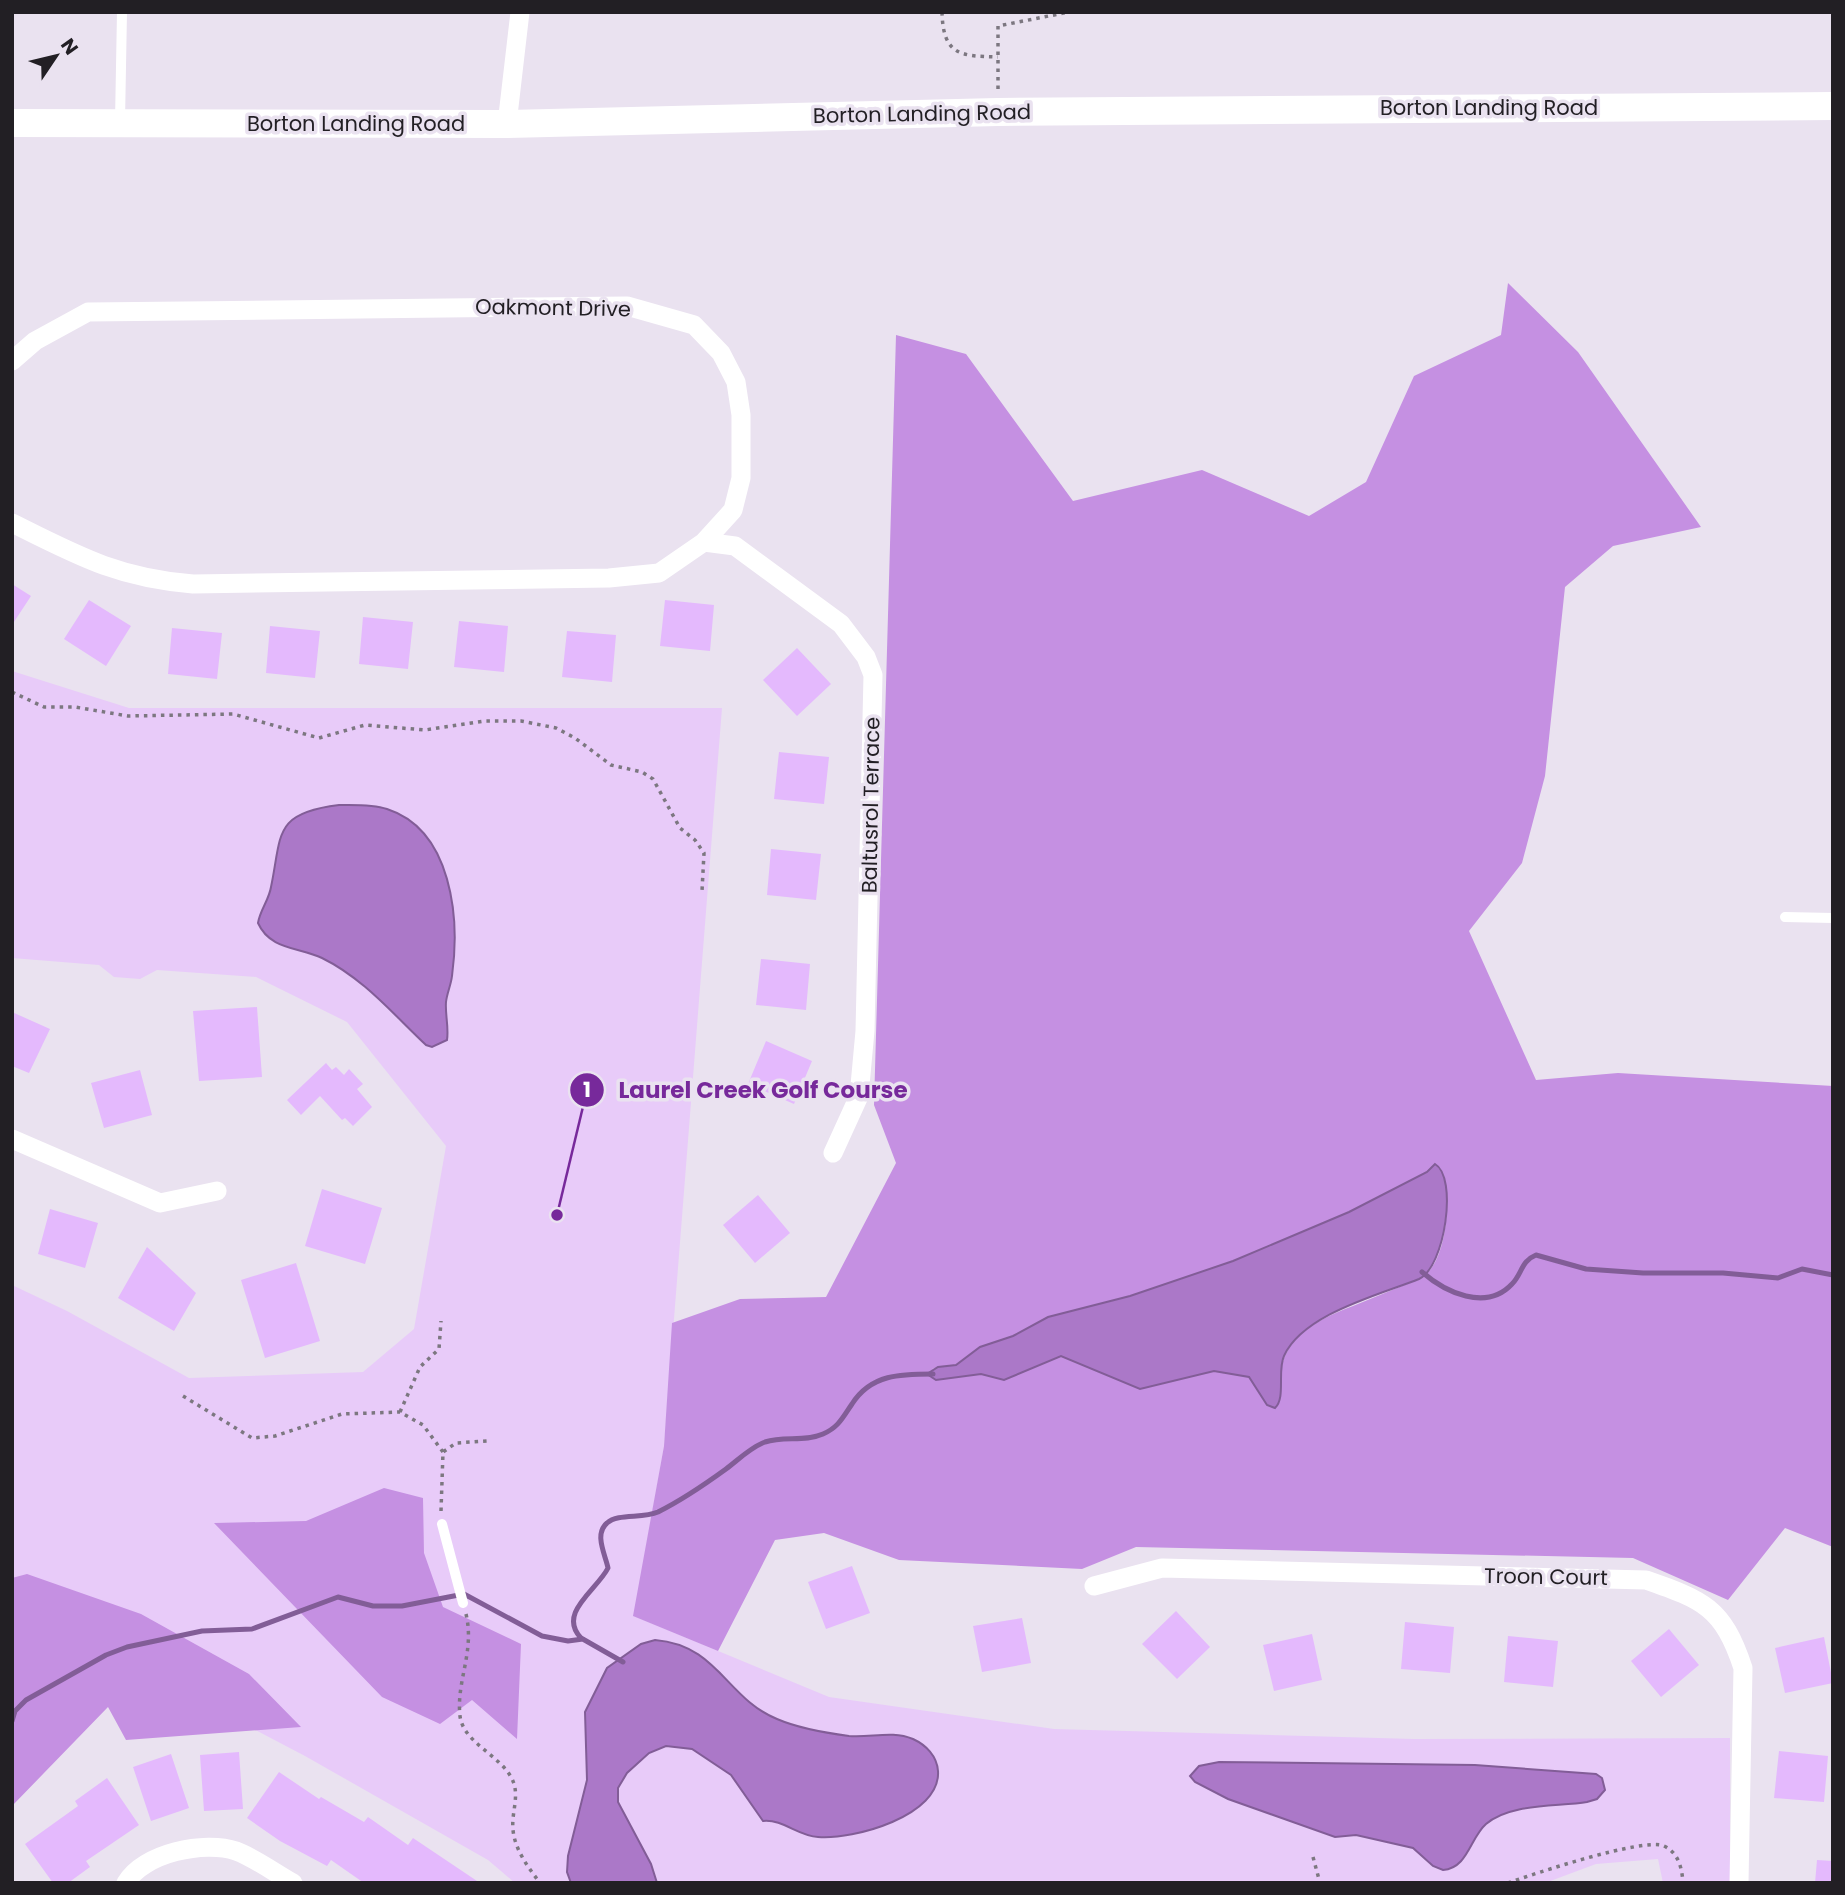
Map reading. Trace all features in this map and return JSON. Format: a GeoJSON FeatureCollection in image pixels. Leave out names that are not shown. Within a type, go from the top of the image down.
{"type":"FeatureCollection","features":[{"type":"Feature","properties":{"kind":"street"},"geometry":{"type":"LineString","coordinates":[[507,124],[520,12]]}},
{"type":"Feature","properties":{"kind":"street","name":"Borton Landing Road"},"geometry":{"type":"LineString","coordinates":[[12,123],[507,124],[998,112],[1833,106]]}},
{"type":"Feature","properties":{"kind":"street","name":"Oakmont Drive"},"geometry":{"type":"LineString","coordinates":[[12,361],[35,341],[88,312],[627,306],[694,325],[721,353],[736,382],[741,415],[741,478],[733,510],[704,542],[659,573],[609,578],[193,584],[150,581],[93,564],[12,523]]}},
{"type":"Feature","properties":{"kind":"street","name":"Baltusrol Terrace"},"geometry":{"type":"LineString","coordinates":[[704,542],[735,546],[841,624],[866,657],[873,675],[874,723],[863,1057],[859,1096],[833,1153]]}},
{"type":"Feature","properties":{"kind":"street"},"geometry":{"type":"LineString","coordinates":[[12,1139],[160,1203],[217,1191]]}},
{"type":"Feature","properties":{"kind":"street","name":"Troon Court"},"geometry":{"type":"LineString","coordinates":[[1094,1586],[1163,1568],[1646,1580],[1697,1598],[1718,1617],[1733,1637],[1743,1668],[1739,1883]]}},
{"type":"Feature","properties":{"kind":"street"},"geometry":{"type":"LineString","coordinates":[[126,1883],[151,1861],[186,1847],[234,1850],[293,1883]]}},
{"type":"Feature","properties":{"kind":"lane"},"geometry":{"type":"LineString","coordinates":[[120,125],[122,12]]}},
{"type":"Feature","properties":{"kind":"lane"},"geometry":{"type":"LineString","coordinates":[[1785,917],[1833,918]]}},
{"type":"Feature","properties":{"kind":"lane"},"geometry":{"type":"LineString","coordinates":[[442,1524],[463,1603]]}},
{"type":"Feature","properties":{"kind":"path"},"geometry":{"type":"LineString","coordinates":[[942,12],[946,40],[955,51],[965,56],[998,57]]}},
{"type":"Feature","properties":{"kind":"path"},"geometry":{"type":"LineString","coordinates":[[998,112],[998,26],[1069,12]]}},
{"type":"Feature","properties":{"kind":"path"},"geometry":{"type":"LineString","coordinates":[[12,692],[44,707],[75,707],[128,716],[233,714],[319,738],[365,725],[425,730],[485,721],[522,721],[556,728],[575,738],[611,765],[642,772],[653,779],[680,828],[695,840],[704,853],[702,891]]}},
{"type":"Feature","properties":{"kind":"path"},"geometry":{"type":"LineString","coordinates":[[400,1412],[420,1367],[439,1349],[441,1321]]}},
{"type":"Feature","properties":{"kind":"path"},"geometry":{"type":"LineString","coordinates":[[183,1396],[252,1438],[275,1437],[342,1414],[400,1412],[423,1425],[443,1452],[442,1524]]}},
{"type":"Feature","properties":{"kind":"path"},"geometry":{"type":"LineString","coordinates":[[443,1452],[456,1443],[487,1441]]}},
{"type":"Feature","properties":{"kind":"path"},"geometry":{"type":"LineString","coordinates":[[463,1603],[471,1634],[460,1706],[461,1723],[468,1734],[497,1759],[512,1779],[516,1796],[512,1816],[515,1841],[540,1883]]}},
{"type":"Feature","properties":{"kind":"path"},"geometry":{"type":"LineString","coordinates":[[1508,1883],[1566,1863],[1650,1844],[1671,1851],[1679,1862],[1683,1883]]}},
{"type":"Feature","properties":{"kind":"path"},"geometry":{"type":"LineString","coordinates":[[1313,1857],[1320,1883]]}},
{"type":"Feature","properties":{"kind":"shaded area"},"geometry":{"type":"Polygon","coordinates":[[[1508,283],[1578,352],[1701,527],[1613,546],[1565,587],[1545,776],[1522,863],[1469,931],[1536,1080],[1618,1073],[1833,1086],[1833,1547],[1785,1528],[1728,1600],[1633,1558],[1136,1547],[1082,1569],[899,1560],[824,1533],[775,1540],[718,1651],[633,1616],[664,1446],[672,1323],[740,1299],[826,1297],[896,1163],[874,1105],[896,335],[966,354],[1073,501],[1202,470],[1309,516],[1366,482],[1414,376],[1501,335],[1508,283]],[[1434,1165],[1427,1172],[1349,1212],[1233,1261],[1130,1296],[1048,1317],[1013,1336],[980,1347],[956,1365],[932,1369],[962,1377],[981,1374],[1004,1380],[1061,1356],[1140,1389],[1215,1371],[1249,1377],[1264,1401],[1280,1400],[1279,1380],[1282,1364],[1297,1338],[1321,1320],[1419,1279],[1435,1262],[1441,1248],[1447,1203],[1444,1178],[1434,1165]]]}},
{"type":"Feature","properties":{"kind":"shaded area"},"geometry":{"type":"Polygon","coordinates":[[[12,671],[129,708],[722,708],[664,1446],[634,1616],[829,1697],[1054,1729],[1414,1739],[1730,1738],[1730,1883],[1663,1883],[1658,1859],[1596,1864],[1545,1883],[515,1883],[488,1860],[305,1756],[12,1602],[12,1285],[67,1311],[189,1378],[363,1372],[414,1329],[446,1146],[347,1022],[256,977],[157,970],[140,979],[114,977],[99,965],[12,958],[12,671]]]}},
{"type":"Feature","properties":{"kind":"shaded area"},"geometry":{"type":"Polygon","coordinates":[[[339,805],[381,807],[409,820],[426,836],[447,879],[454,928],[454,953],[446,1002],[448,1030],[447,1040],[432,1047],[426,1045],[377,997],[337,966],[313,954],[277,943],[263,932],[258,923],[270,892],[284,829],[291,820],[302,814],[339,805]]]}},
{"type":"Feature","properties":{"kind":"shaded area"},"geometry":{"type":"Polygon","coordinates":[[[1435,1164],[1442,1172],[1447,1203],[1442,1241],[1428,1271],[1419,1279],[1364,1299],[1307,1328],[1284,1356],[1280,1398],[1275,1408],[1267,1405],[1249,1377],[1214,1371],[1140,1389],[1061,1356],[1004,1380],[981,1374],[936,1380],[927,1374],[938,1367],[956,1365],[980,1347],[1013,1336],[1048,1317],[1130,1296],[1233,1261],[1349,1212],[1427,1172],[1435,1164]]]}},
{"type":"Feature","properties":{"kind":"shaded area"},"geometry":{"type":"Polygon","coordinates":[[[384,1488],[423,1498],[424,1553],[443,1607],[521,1644],[517,1739],[472,1700],[440,1724],[382,1697],[214,1523],[306,1521],[384,1488]]]}},
{"type":"Feature","properties":{"kind":"shaded area"},"geometry":{"type":"Polygon","coordinates":[[[27,1574],[141,1614],[249,1674],[301,1727],[126,1740],[108,1707],[12,1806],[12,1578],[27,1574]]]}},
{"type":"Feature","properties":{"kind":"shaded area"},"geometry":{"type":"Polygon","coordinates":[[[655,1640],[676,1644],[693,1652],[708,1662],[745,1699],[777,1719],[840,1735],[897,1735],[918,1741],[936,1761],[938,1771],[935,1787],[925,1801],[892,1822],[852,1834],[811,1836],[777,1823],[763,1821],[731,1775],[692,1749],[666,1746],[649,1753],[627,1773],[618,1788],[618,1802],[651,1864],[657,1883],[571,1883],[567,1872],[568,1856],[587,1780],[585,1712],[607,1668],[641,1644],[655,1640]]]}},
{"type":"Feature","properties":{"kind":"shaded area"},"geometry":{"type":"Polygon","coordinates":[[[1219,1762],[1475,1765],[1596,1774],[1602,1778],[1605,1790],[1597,1799],[1587,1802],[1521,1809],[1496,1817],[1481,1830],[1458,1864],[1443,1870],[1433,1866],[1413,1848],[1356,1835],[1335,1837],[1228,1799],[1195,1782],[1190,1776],[1199,1766],[1219,1762]]]}},
{"type":"Feature","properties":{"kind":"building"},"geometry":{"type":"Polygon","coordinates":[[[12,584],[31,596],[12,625],[12,584]]]}},
{"type":"Feature","properties":{"kind":"building"},"geometry":{"type":"Polygon","coordinates":[[[89,600],[131,626],[106,666],[64,639],[89,600]]]}},
{"type":"Feature","properties":{"kind":"building"},"geometry":{"type":"Polygon","coordinates":[[[665,600],[714,605],[710,651],[660,646],[665,600]]]}},
{"type":"Feature","properties":{"kind":"building"},"geometry":{"type":"Polygon","coordinates":[[[363,617],[413,622],[408,669],[359,664],[363,617]]]}},
{"type":"Feature","properties":{"kind":"building"},"geometry":{"type":"Polygon","coordinates":[[[459,621],[508,626],[504,672],[454,667],[459,621]]]}},
{"type":"Feature","properties":{"kind":"building"},"geometry":{"type":"Polygon","coordinates":[[[270,626],[320,631],[315,678],[266,673],[270,626]]]}},
{"type":"Feature","properties":{"kind":"building"},"geometry":{"type":"Polygon","coordinates":[[[172,628],[222,633],[217,679],[168,674],[172,628]]]}},
{"type":"Feature","properties":{"kind":"building"},"geometry":{"type":"Polygon","coordinates":[[[567,631],[616,635],[612,682],[562,677],[567,631]]]}},
{"type":"Feature","properties":{"kind":"building"},"geometry":{"type":"Polygon","coordinates":[[[797,648],[831,684],[797,716],[763,680],[797,648]]]}},
{"type":"Feature","properties":{"kind":"building"},"geometry":{"type":"Polygon","coordinates":[[[779,752],[829,757],[824,804],[774,799],[779,752]]]}},
{"type":"Feature","properties":{"kind":"building"},"geometry":{"type":"Polygon","coordinates":[[[771,849],[821,854],[816,900],[767,895],[771,849]]]}},
{"type":"Feature","properties":{"kind":"building"},"geometry":{"type":"Polygon","coordinates":[[[761,959],[810,964],[806,1010],[756,1005],[761,959]]]}},
{"type":"Feature","properties":{"kind":"building"},"geometry":{"type":"Polygon","coordinates":[[[257,1007],[262,1077],[199,1081],[193,1011],[257,1007]]]}},
{"type":"Feature","properties":{"kind":"building"},"geometry":{"type":"Polygon","coordinates":[[[12,1012],[50,1029],[29,1073],[12,1066],[12,1012]]]}},
{"type":"Feature","properties":{"kind":"building"},"geometry":{"type":"Polygon","coordinates":[[[766,1041],[812,1061],[794,1104],[748,1084],[766,1041]]]}},
{"type":"Feature","properties":{"kind":"building"},"geometry":{"type":"Polygon","coordinates":[[[326,1063],[332,1070],[336,1067],[344,1075],[349,1069],[363,1084],[357,1089],[372,1107],[353,1126],[345,1118],[342,1120],[320,1096],[301,1115],[287,1100],[326,1063]]]}},
{"type":"Feature","properties":{"kind":"building"},"geometry":{"type":"Polygon","coordinates":[[[140,1070],[152,1115],[104,1128],[91,1083],[140,1070]]]}},
{"type":"Feature","properties":{"kind":"building"},"geometry":{"type":"Polygon","coordinates":[[[322,1189],[382,1208],[365,1264],[305,1246],[322,1189]]]}},
{"type":"Feature","properties":{"kind":"building"},"geometry":{"type":"Polygon","coordinates":[[[758,1195],[790,1233],[755,1263],[723,1225],[758,1195]]]}},
{"type":"Feature","properties":{"kind":"building"},"geometry":{"type":"Polygon","coordinates":[[[50,1209],[98,1223],[85,1268],[38,1254],[50,1209]]]}},
{"type":"Feature","properties":{"kind":"building"},"geometry":{"type":"Polygon","coordinates":[[[147,1247],[196,1293],[174,1331],[118,1298],[147,1247]]]}},
{"type":"Feature","properties":{"kind":"building"},"geometry":{"type":"Polygon","coordinates":[[[296,1263],[320,1341],[265,1358],[241,1280],[296,1263]]]}},
{"type":"Feature","properties":{"kind":"building"},"geometry":{"type":"Polygon","coordinates":[[[852,1566],[870,1613],[826,1629],[808,1582],[852,1566]]]}},
{"type":"Feature","properties":{"kind":"building"},"geometry":{"type":"Polygon","coordinates":[[[1176,1611],[1210,1647],[1177,1679],[1142,1644],[1176,1611]]]}},
{"type":"Feature","properties":{"kind":"building"},"geometry":{"type":"Polygon","coordinates":[[[1022,1618],[1031,1663],[982,1672],[973,1626],[1022,1618]]]}},
{"type":"Feature","properties":{"kind":"building"},"geometry":{"type":"Polygon","coordinates":[[[1405,1622],[1454,1627],[1450,1673],[1401,1669],[1405,1622]]]}},
{"type":"Feature","properties":{"kind":"building"},"geometry":{"type":"Polygon","coordinates":[[[1669,1629],[1699,1665],[1661,1697],[1631,1661],[1669,1629]]]}},
{"type":"Feature","properties":{"kind":"building"},"geometry":{"type":"Polygon","coordinates":[[[1312,1634],[1322,1680],[1274,1691],[1263,1645],[1312,1634]]]}},
{"type":"Feature","properties":{"kind":"building"},"geometry":{"type":"Polygon","coordinates":[[[1508,1636],[1558,1641],[1553,1687],[1504,1682],[1508,1636]]]}},
{"type":"Feature","properties":{"kind":"building"},"geometry":{"type":"Polygon","coordinates":[[[1824,1637],[1833,1683],[1785,1693],[1775,1648],[1824,1637]]]}},
{"type":"Feature","properties":{"kind":"building"},"geometry":{"type":"Polygon","coordinates":[[[1779,1751],[1828,1756],[1824,1802],[1774,1798],[1779,1751]]]}},
{"type":"Feature","properties":{"kind":"building"},"geometry":{"type":"Polygon","coordinates":[[[239,1752],[243,1809],[204,1811],[200,1755],[239,1752]]]}},
{"type":"Feature","properties":{"kind":"building"},"geometry":{"type":"Polygon","coordinates":[[[171,1754],[189,1808],[151,1821],[133,1767],[171,1754]]]}},
{"type":"Feature","properties":{"kind":"building"},"geometry":{"type":"Polygon","coordinates":[[[279,1772],[319,1799],[321,1797],[364,1822],[368,1817],[408,1845],[413,1838],[480,1883],[364,1883],[331,1860],[327,1866],[280,1841],[247,1818],[279,1772]]]}},
{"type":"Feature","properties":{"kind":"building"},"geometry":{"type":"Polygon","coordinates":[[[107,1778],[139,1825],[86,1861],[90,1867],[68,1883],[53,1883],[25,1844],[78,1806],[75,1801],[107,1778]]]}},
{"type":"Feature","properties":{"kind":"building"},"geometry":{"type":"Polygon","coordinates":[[[1817,1860],[1833,1861],[1833,1883],[1815,1883],[1817,1860]]]}},
{"type":"Feature","properties":{"kind":"waterway"},"geometry":{"type":"LineString","coordinates":[[1422,1272],[1454,1292],[1478,1298],[1502,1292],[1512,1284],[1524,1264],[1536,1255],[1586,1269],[1643,1273],[1723,1273],[1778,1278],[1802,1269],[1833,1275]]}},
{"type":"Feature","properties":{"kind":"waterway"},"geometry":{"type":"LineString","coordinates":[[623,1662],[581,1638],[575,1629],[576,1611],[608,1568],[601,1538],[607,1523],[617,1518],[658,1512],[693,1492],[760,1444],[780,1439],[809,1438],[828,1431],[840,1421],[860,1394],[878,1381],[910,1374],[933,1374]]}},
{"type":"Feature","properties":{"kind":"waterway"},"geometry":{"type":"LineString","coordinates":[[12,1721],[15,1711],[26,1700],[106,1655],[127,1647],[202,1631],[252,1629],[338,1597],[373,1606],[402,1606],[464,1594],[542,1636],[568,1641],[583,1639]]}},
{"type":"Feature","properties":{"kind":"place","name":"Laurel Creek Golf Course"},"geometry":{"type":"Point","coordinates":[557,1215]}}]}
